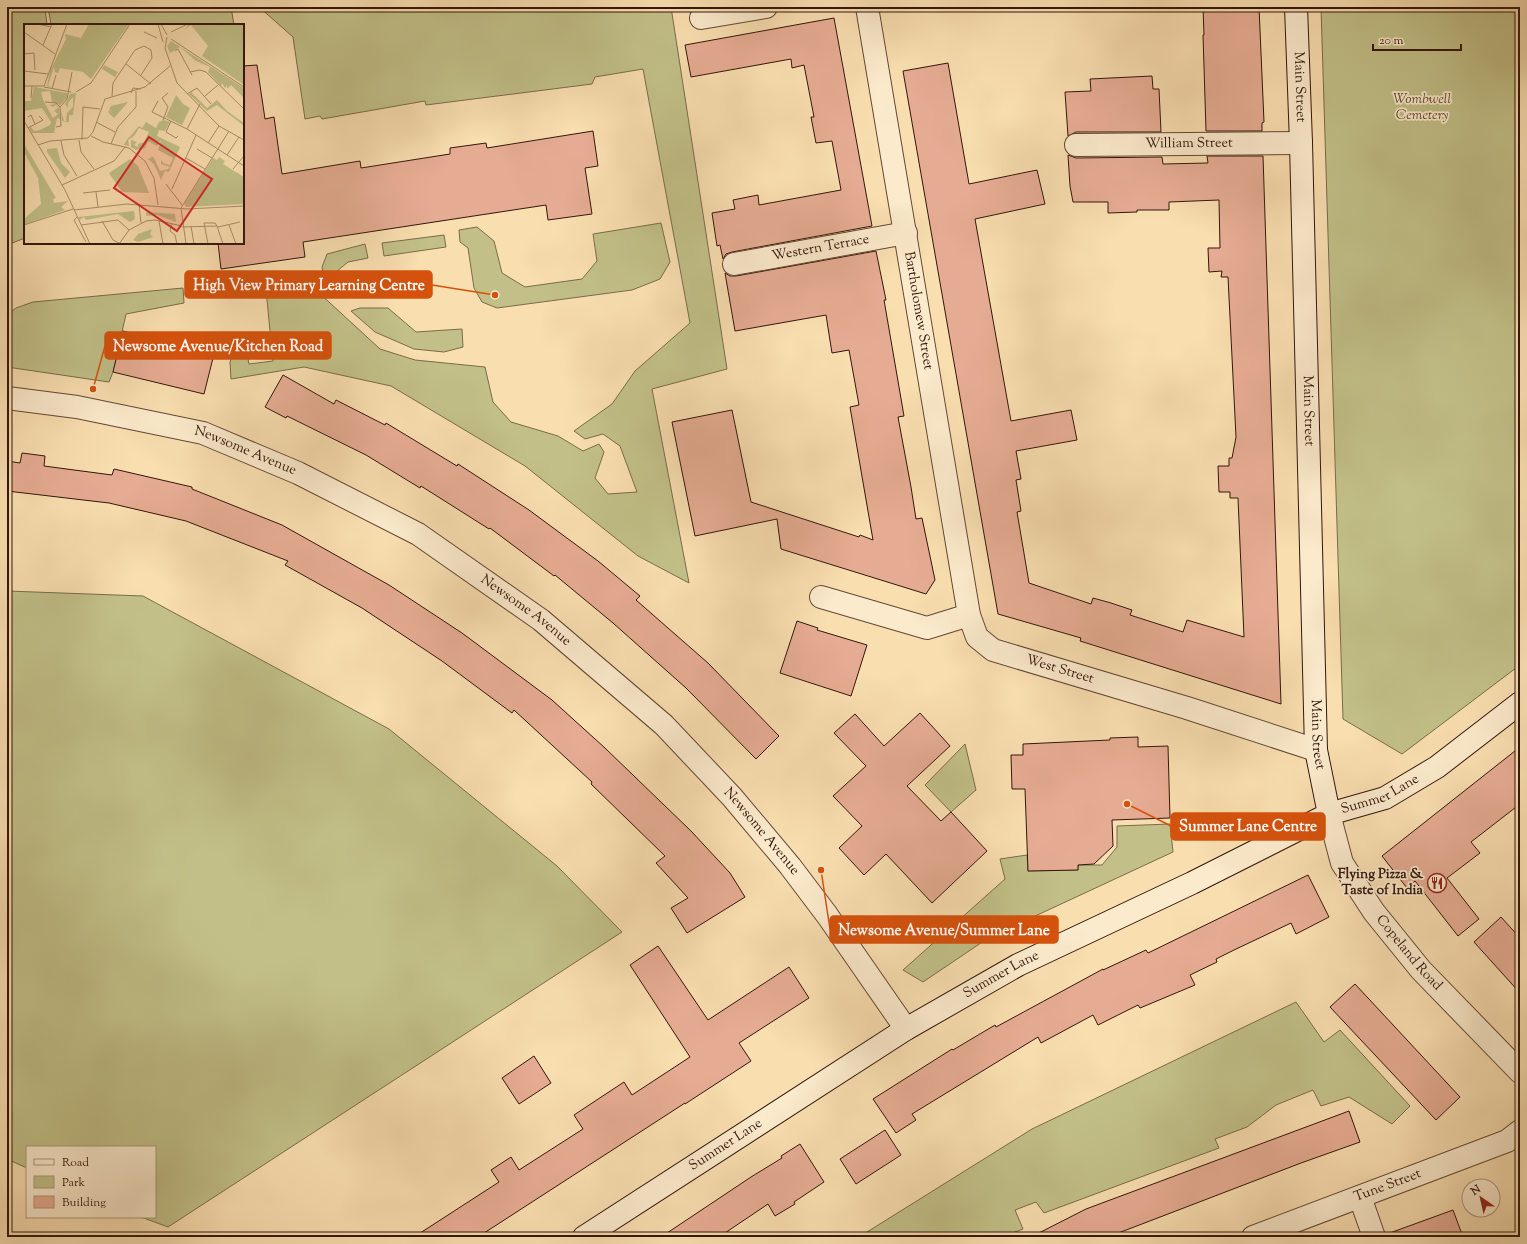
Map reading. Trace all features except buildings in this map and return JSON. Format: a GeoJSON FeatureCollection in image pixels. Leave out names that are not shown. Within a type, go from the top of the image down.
{"type":"FeatureCollection","features":[{"type":"Feature","properties":{"kind":"street"},"geometry":{"type":"LineString","coordinates":[[701,18],[766,7]]}},
{"type":"Feature","properties":{"kind":"street","name":"Bartholomew Street"},"geometry":{"type":"LineString","coordinates":[[868,7],[969,615]]}},
{"type":"Feature","properties":{"kind":"street","name":"Main Street"},"geometry":{"type":"LineString","coordinates":[[1296,7],[1302,143],[1316,750],[1328,814]]}},
{"type":"Feature","properties":{"kind":"street","name":"William Street"},"geometry":{"type":"LineString","coordinates":[[1076,145],[1302,143]]}},
{"type":"Feature","properties":{"kind":"street","name":"Western Terrace"},"geometry":{"type":"LineString","coordinates":[[734,264],[906,233]]}},
{"type":"Feature","properties":{"kind":"street","name":"Newsome Avenue"},"geometry":{"type":"LineString","coordinates":[[7,398],[77,407],[203,433],[298,473],[424,538],[540,620],[664,725],[732,797],[790,866],[827,915],[906,1029]]}},
{"type":"Feature","properties":{"kind":"street"},"geometry":{"type":"LineString","coordinates":[[821,597],[927,628],[969,615]]}},
{"type":"Feature","properties":{"kind":"street","name":"West Street"},"geometry":{"type":"LineString","coordinates":[[969,615],[977,638],[993,650],[1187,708],[1316,750]]}},
{"type":"Feature","properties":{"kind":"street","name":"Summer Lane"},"geometry":{"type":"LineString","coordinates":[[594,1234],[906,1029],[1018,965],[1192,883],[1328,814],[1385,798],[1437,767],[1520,703]]}},
{"type":"Feature","properties":{"kind":"street","name":"Copeland Road"},"geometry":{"type":"LineString","coordinates":[[1328,814],[1342,863],[1374,912],[1421,970],[1520,1072]]}},
{"type":"Feature","properties":{"kind":"street","name":"Tune Street"},"geometry":{"type":"LineString","coordinates":[[1253,1237],[1507,1141],[1520,1131]]}},
{"type":"Feature","properties":{"kind":"street"},"geometry":{"type":"LineString","coordinates":[[1360,1197],[1374,1237]]}},
{"type":"Feature","properties":{"kind":"green space"},"geometry":{"type":"Polygon","coordinates":[[[7,7],[45,7],[47,24],[24,24],[24,238],[7,245],[7,7]]]}},
{"type":"Feature","properties":{"kind":"green space"},"geometry":{"type":"Polygon","coordinates":[[[48,7],[231,7],[234,24],[51,24],[48,7]]]}},
{"type":"Feature","properties":{"kind":"green space"},"geometry":{"type":"Polygon","coordinates":[[[259,7],[671,7],[727,369],[652,389],[689,583],[638,556],[525,466],[391,386],[304,367],[231,379],[230,362],[236,345],[245,344],[249,364],[273,361],[266,290],[210,297],[208,285],[273,281],[317,291],[380,349],[415,360],[485,367],[493,402],[511,422],[558,436],[583,451],[599,444],[604,452],[595,478],[608,494],[637,492],[620,446],[603,434],[585,439],[574,431],[612,404],[635,371],[690,323],[643,69],[595,77],[592,84],[426,105],[425,101],[322,119],[320,116],[305,119],[293,37],[259,7]]]}},
{"type":"Feature","properties":{"kind":"green space","name":"Wombwell Cemetery"},"geometry":{"type":"Polygon","coordinates":[[[1321,7],[1520,7],[1520,665],[1402,754],[1343,719],[1321,7]]]}},
{"type":"Feature","properties":{"kind":"green space"},"geometry":{"type":"Polygon","coordinates":[[[661,223],[670,262],[660,279],[632,290],[497,308],[482,302],[474,288],[468,248],[460,242],[459,230],[477,227],[494,241],[502,273],[525,287],[582,279],[597,261],[593,234],[661,223]]]}},
{"type":"Feature","properties":{"kind":"green space"},"geometry":{"type":"Polygon","coordinates":[[[444,235],[446,247],[384,256],[382,243],[444,235]]]}},
{"type":"Feature","properties":{"kind":"green space"},"geometry":{"type":"Polygon","coordinates":[[[365,244],[368,258],[348,262],[336,272],[335,288],[325,287],[322,267],[327,254],[365,244]]]}},
{"type":"Feature","properties":{"kind":"green space"},"geometry":{"type":"Polygon","coordinates":[[[183,288],[184,303],[126,314],[113,372],[109,382],[7,367],[7,315],[16,308],[33,302],[183,288]]]}},
{"type":"Feature","properties":{"kind":"green space"},"geometry":{"type":"Polygon","coordinates":[[[360,308],[388,308],[416,332],[462,329],[463,347],[444,352],[414,349],[375,332],[351,311],[360,308]]]}},
{"type":"Feature","properties":{"kind":"green space"},"geometry":{"type":"Polygon","coordinates":[[[7,591],[143,596],[389,729],[557,866],[622,932],[168,1227],[144,1218],[156,1218],[156,1146],[26,1146],[26,1168],[7,1159],[7,591]]]}},
{"type":"Feature","properties":{"kind":"green space"},"geometry":{"type":"Polygon","coordinates":[[[965,744],[976,790],[951,812],[925,785],[965,744]]]}},
{"type":"Feature","properties":{"kind":"green space"},"geometry":{"type":"Polygon","coordinates":[[[1170,824],[1173,852],[1018,924],[1015,920],[923,982],[903,970],[1005,879],[1000,859],[1027,855],[1028,871],[1078,870],[1078,865],[1102,865],[1117,847],[1117,826],[1170,824]]]}},
{"type":"Feature","properties":{"kind":"green space"},"geometry":{"type":"Polygon","coordinates":[[[1296,1002],[1324,1042],[1340,1030],[1410,1106],[1392,1124],[1349,1097],[1321,1106],[1313,1090],[1276,1105],[1247,1127],[1215,1139],[1219,1148],[1044,1213],[1036,1202],[1015,1210],[1023,1229],[1002,1237],[859,1237],[1032,1129],[1296,1002]]]}},
{"type":"Feature","properties":{"kind":"place","name":"High View Primary Learning Centre"},"geometry":{"type":"Point","coordinates":[495,295]}},
{"type":"Feature","properties":{"kind":"place","name":"Newsome Avenue/Kitchen Road"},"geometry":{"type":"Point","coordinates":[93,389]}},
{"type":"Feature","properties":{"kind":"place","name":"Summer Lane Centre"},"geometry":{"type":"Point","coordinates":[1127,804]}},
{"type":"Feature","properties":{"kind":"place","name":"Newsome Avenue/Summer Lane"},"geometry":{"type":"Point","coordinates":[821,870]}},
{"type":"Feature","properties":{"kind":"place","name":"Flying Pizza & Taste of India"},"geometry":{"type":"Point","coordinates":[1437,883]}}]}
